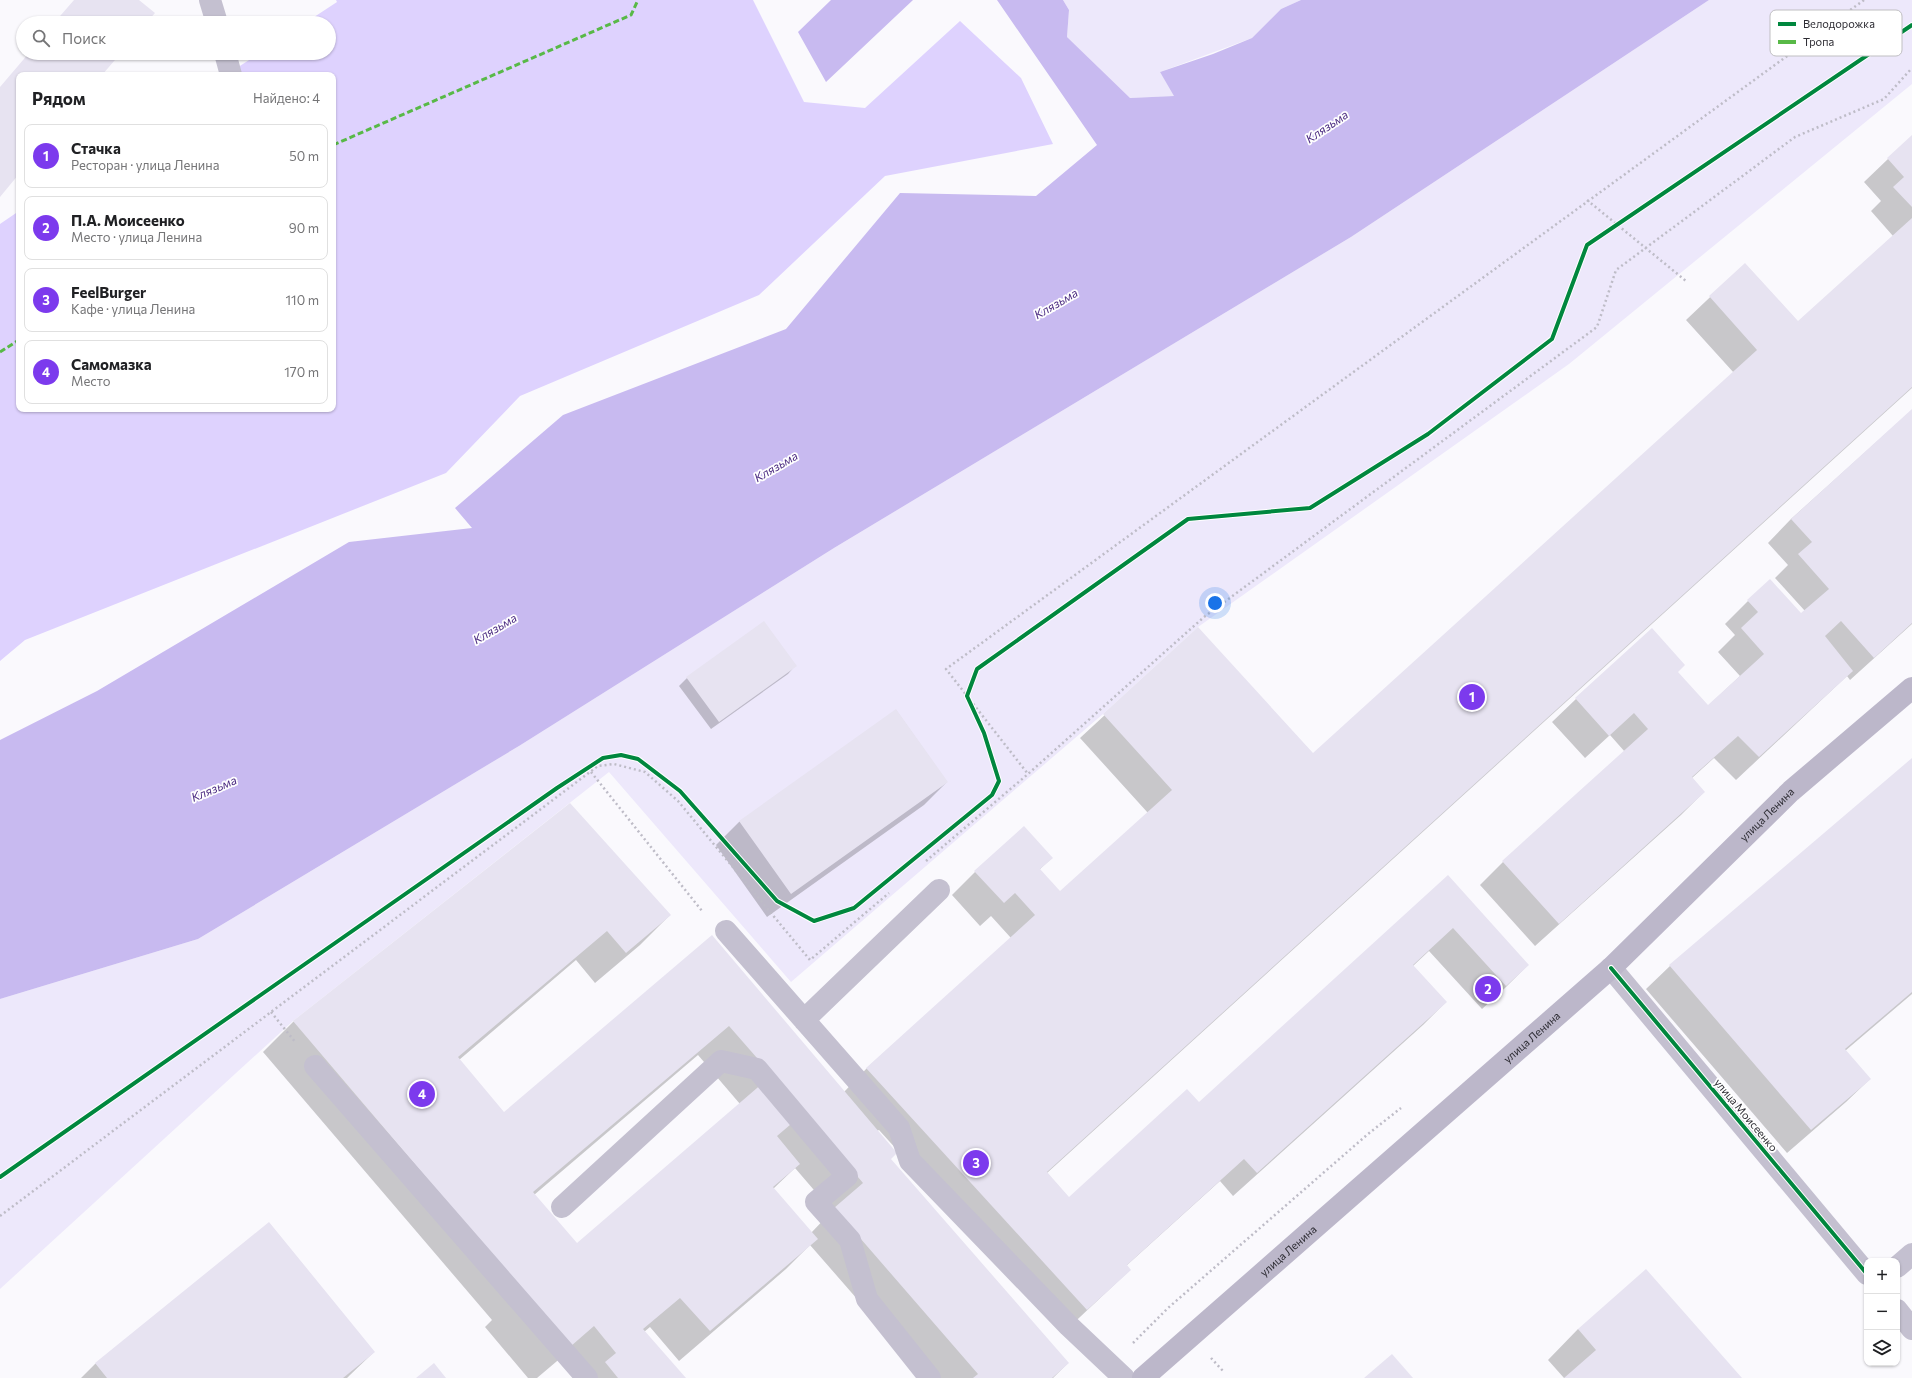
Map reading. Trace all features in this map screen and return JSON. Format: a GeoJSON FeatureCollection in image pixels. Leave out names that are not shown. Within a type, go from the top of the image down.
{"type":"FeatureCollection","features":[{"type":"Feature","properties":{"kind":"main road","name":"улица Ленина"},"geometry":{"type":"LineString","coordinates":[[1143,1378],[1611,968],[1791,791],[1912,688]]}},
{"type":"Feature","properties":{"kind":"street"},"geometry":{"type":"LineString","coordinates":[[210,0],[214,16]]}},
{"type":"Feature","properties":{"kind":"street"},"geometry":{"type":"LineString","coordinates":[[227,60],[231,72]]}},
{"type":"Feature","properties":{"kind":"street"},"geometry":{"type":"LineString","coordinates":[[804,1020],[939,890]]}},
{"type":"Feature","properties":{"kind":"street"},"geometry":{"type":"LineString","coordinates":[[726,931],[899,1128],[910,1161],[1069,1326],[1124,1378]]}},
{"type":"Feature","properties":{"kind":"street","name":"улица Моисеенко"},"geometry":{"type":"LineString","coordinates":[[1611,968],[1864,1270]]}},
{"type":"Feature","properties":{"kind":"street"},"geometry":{"type":"LineString","coordinates":[[562,1207],[721,1062],[757,1069],[847,1176],[816,1202],[850,1240],[867,1300],[930,1378]]}},
{"type":"Feature","properties":{"kind":"street"},"geometry":{"type":"LineString","coordinates":[[315,1066],[587,1378]]}},
{"type":"Feature","properties":{"kind":"street"},"geometry":{"type":"LineString","coordinates":[[1900,1264],[1912,1254]]}},
{"type":"Feature","properties":{"kind":"street"},"geometry":{"type":"LineString","coordinates":[[1900,1314],[1912,1328]]}},
{"type":"Feature","properties":{"kind":"path"},"geometry":{"type":"LineString","coordinates":[[1850,10],[1864,0]]}},
{"type":"Feature","properties":{"kind":"path"},"geometry":{"type":"LineString","coordinates":[[1028,774],[946,669],[1786,56]]}},
{"type":"Feature","properties":{"kind":"path"},"geometry":{"type":"LineString","coordinates":[[925,862],[1028,774],[1204,617],[1597,327],[1616,270],[1795,138],[1884,99],[1912,68]]}},
{"type":"Feature","properties":{"kind":"path"},"geometry":{"type":"LineString","coordinates":[[1587,200],[1686,280]]}},
{"type":"Feature","properties":{"kind":"path"},"geometry":{"type":"LineString","coordinates":[[1611,228],[1624,220]]}},
{"type":"Feature","properties":{"kind":"path"},"geometry":{"type":"LineString","coordinates":[[969,689],[967,696],[976,714]]}},
{"type":"Feature","properties":{"kind":"path"},"geometry":{"type":"LineString","coordinates":[[579,773],[597,762]]}},
{"type":"Feature","properties":{"kind":"path"},"geometry":{"type":"LineString","coordinates":[[0,1216],[598,766],[614,764],[645,772],[678,801],[810,960],[894,888]]}},
{"type":"Feature","properties":{"kind":"path"},"geometry":{"type":"LineString","coordinates":[[591,772],[703,912]]}},
{"type":"Feature","properties":{"kind":"path"},"geometry":{"type":"LineString","coordinates":[[271,1012],[315,1066]]}},
{"type":"Feature","properties":{"kind":"shaded area"},"geometry":{"type":"Polygon","coordinates":[[[336,0],[753,0],[804,102],[865,108],[960,21],[1021,78],[1053,144],[885,176],[759,295],[520,396],[446,473],[25,640],[0,661],[0,224],[16,213],[16,412],[336,412],[336,72],[231,72],[249,60],[336,60],[336,16],[316,16],[337,2],[336,0]]]}},
{"type":"Feature","properties":{"kind":"shaded area"},"geometry":{"type":"Polygon","coordinates":[[[1063,0],[1301,0],[1281,9],[1252,38],[1160,72],[1175,96],[1129,98],[1067,37],[1069,10],[1063,0]]]}},
{"type":"Feature","properties":{"kind":"shaded area"},"geometry":{"type":"Polygon","coordinates":[[[1709,0],[1912,0],[1912,84],[1569,364],[1198,627],[1103,714],[791,982],[609,772],[293,1021],[0,1289],[0,999],[198,939],[519,746],[834,548],[1351,237],[1709,0]]]}},
{"type":"Feature","properties":{"kind":"water"},"geometry":{"type":"Polygon","coordinates":[[[831,0],[913,0],[826,82],[798,32],[831,0]]]}},
{"type":"Feature","properties":{"kind":"water","name":"Клязьма"},"geometry":{"type":"Polygon","coordinates":[[[997,0],[1063,0],[1069,10],[1067,37],[1130,98],[1174,96],[1160,72],[1213,54],[1252,38],[1281,9],[1301,0],[1709,0],[1351,237],[834,548],[519,746],[198,939],[0,999],[0,740],[97,691],[349,542],[472,528],[455,508],[563,415],[786,329],[900,193],[1036,196],[1097,145],[997,0]]]}},
{"type":"Feature","properties":{"kind":"building"},"geometry":{"type":"Polygon","coordinates":[[[74,0],[139,0],[155,13],[152,16],[60,16],[74,0]]]}},
{"type":"Feature","properties":{"kind":"building"},"geometry":{"type":"Polygon","coordinates":[[[23,60],[115,60],[105,72],[16,72],[16,178],[0,197],[0,87],[23,60]]]}},
{"type":"Feature","properties":{"kind":"building"},"geometry":{"type":"Polygon","coordinates":[[[1912,135],[1912,207],[1893,187],[1904,177],[1887,158],[1912,135]]]}},
{"type":"Feature","properties":{"kind":"building"},"geometry":{"type":"Polygon","coordinates":[[[1912,218],[1912,387],[1047,1172],[1069,1197],[1187,1089],[1199,1102],[1448,875],[1529,965],[1506,986],[1453,928],[1413,965],[1447,1002],[1257,1173],[1244,1159],[1127,1265],[1131,1270],[1087,1310],[866,1068],[1035,915],[1015,893],[1004,903],[974,871],[1024,826],[1053,858],[1040,869],[1060,891],[1172,790],[1103,714],[1198,627],[1313,753],[1757,350],[1709,296],[1745,263],[1798,321],[1912,218]]]}},
{"type":"Feature","properties":{"kind":"building"},"geometry":{"type":"Polygon","coordinates":[[[1912,409],[1912,623],[1874,658],[1841,621],[1825,636],[1853,671],[1759,757],[1738,736],[1692,777],[1705,792],[1559,924],[1502,861],[1648,729],[1634,713],[1609,736],[1575,698],[1652,628],[1685,665],[1678,672],[1708,705],[1764,654],[1741,628],[1758,612],[1747,600],[1770,579],[1801,613],[1829,589],[1798,554],[1812,542],[1791,519],[1912,409]]]}},
{"type":"Feature","properties":{"kind":"building"},"geometry":{"type":"Polygon","coordinates":[[[764,621],[797,666],[719,722],[686,677],[764,621]]]}},
{"type":"Feature","properties":{"kind":"building"},"geometry":{"type":"Polygon","coordinates":[[[896,709],[948,782],[791,894],[739,821],[896,709]]]}},
{"type":"Feature","properties":{"kind":"building"},"geometry":{"type":"Polygon","coordinates":[[[1912,758],[1912,992],[1845,1049],[1871,1079],[1811,1130],[1669,965],[1912,758]]]}},
{"type":"Feature","properties":{"kind":"building"},"geometry":{"type":"Polygon","coordinates":[[[570,803],[671,915],[626,953],[607,931],[458,1057],[504,1112],[712,935],[897,1153],[891,1159],[1069,1363],[1052,1378],[973,1378],[978,1374],[834,1208],[863,1183],[804,1113],[777,1136],[800,1164],[773,1187],[818,1239],[710,1331],[680,1298],[643,1329],[686,1378],[618,1378],[605,1362],[616,1353],[594,1326],[563,1353],[522,1290],[293,1021],[570,803]],[[729,1026],[533,1192],[577,1243],[772,1075],[729,1026]]]}},
{"type":"Feature","properties":{"kind":"building"},"geometry":{"type":"Polygon","coordinates":[[[269,1222],[375,1352],[343,1378],[107,1378],[95,1363],[269,1222]]]}},
{"type":"Feature","properties":{"kind":"building"},"geometry":{"type":"Polygon","coordinates":[[[1646,1269],[1742,1378],[1564,1378],[1596,1350],[1578,1329],[1646,1269]]]}},
{"type":"Feature","properties":{"kind":"building"},"geometry":{"type":"Polygon","coordinates":[[[1392,1354],[1413,1378],[1364,1378],[1392,1354]]]}},
{"type":"Feature","properties":{"kind":"building"},"geometry":{"type":"Polygon","coordinates":[[[434,1363],[446,1378],[416,1378],[434,1363]]]}},
{"type":"Feature","properties":{"kind":"marked path"},"geometry":{"type":"LineString","coordinates":[[336,144],[631,15],[638,0]]}},
{"type":"Feature","properties":{"kind":"marked path"},"geometry":{"type":"LineString","coordinates":[[0,352],[16,342]]}},
{"type":"Feature","properties":{"kind":"cycle path"},"geometry":{"type":"LineString","coordinates":[[1902,32],[1912,25]]}},
{"type":"Feature","properties":{"kind":"cycle path"},"geometry":{"type":"LineString","coordinates":[[0,1177],[557,788],[603,758],[621,755],[638,759],[680,791],[777,901],[814,921],[854,908],[992,795],[999,781],[984,733],[967,696],[977,669],[1188,519],[1310,508],[1428,434],[1552,339],[1587,245],[1866,56]]}},
{"type":"Feature","properties":{"kind":"cycle path"},"geometry":{"type":"LineString","coordinates":[[1611,968],[1864,1270]]}},
{"type":"Feature","properties":{"kind":"place","name":"Стачка"},"geometry":{"type":"Point","coordinates":[1472,697]}},
{"type":"Feature","properties":{"kind":"place","name":"П.А. Моисеенко"},"geometry":{"type":"Point","coordinates":[1488,989]}},
{"type":"Feature","properties":{"kind":"place","name":"Самомазка"},"geometry":{"type":"Point","coordinates":[422,1094]}},
{"type":"Feature","properties":{"kind":"place","name":"FeelBurger"},"geometry":{"type":"Point","coordinates":[976,1163]}}]}
